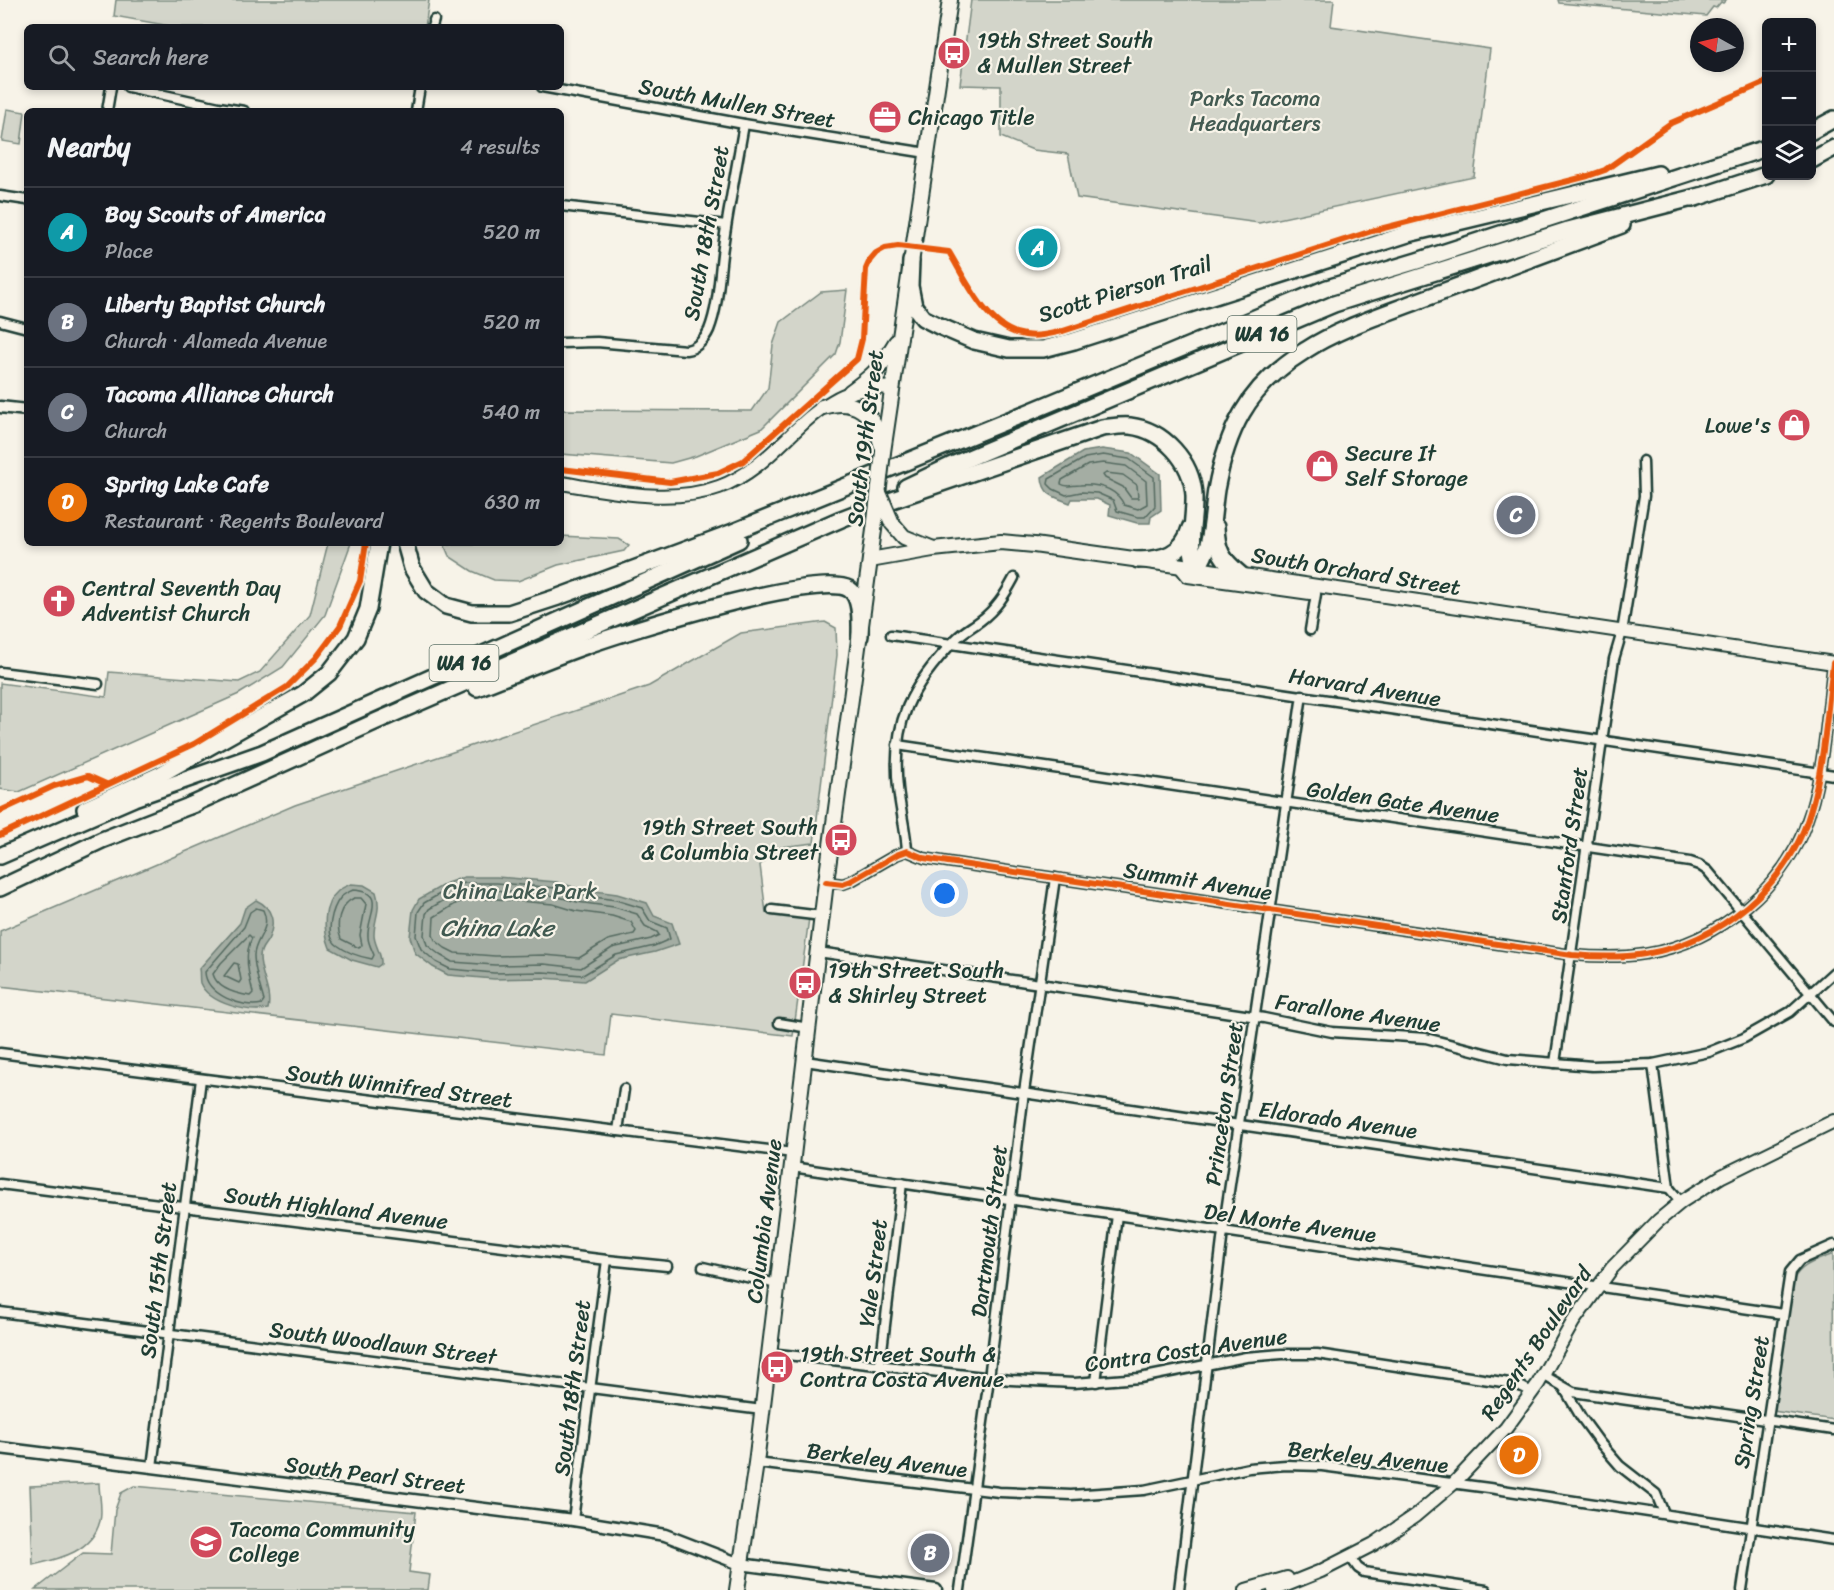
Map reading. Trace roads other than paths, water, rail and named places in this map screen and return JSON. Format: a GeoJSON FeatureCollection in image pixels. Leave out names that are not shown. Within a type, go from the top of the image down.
{"type":"FeatureCollection","features":[{"type":"Feature","properties":{"kind":"highway"},"geometry":{"type":"LineString","coordinates":[[1816,130],[1834,119]]}},
{"type":"Feature","properties":{"kind":"highway"},"geometry":{"type":"LineString","coordinates":[[1816,158],[1834,148]]}},
{"type":"Feature","properties":{"kind":"highway","name":"WA 16"},"geometry":{"type":"LineString","coordinates":[[0,856],[134,798],[262,753],[922,456],[1327,288],[1762,150]]}},
{"type":"Feature","properties":{"kind":"highway"},"geometry":{"type":"LineString","coordinates":[[911,261],[912,300],[922,318],[974,341],[1009,349],[1043,349],[1074,342],[1408,234],[1751,153]]}},
{"type":"Feature","properties":{"kind":"highway","name":"WA 16"},"geometry":{"type":"LineString","coordinates":[[0,888],[102,840],[189,806],[377,721],[841,519],[950,466],[1334,304],[1568,230],[1700,196],[1762,177]]}},
{"type":"Feature","properties":{"kind":"highway"},"geometry":{"type":"LineString","coordinates":[[1197,568],[1205,554],[1222,460],[1233,430],[1250,400],[1271,376],[1305,350],[1389,312],[1700,196]]}},
{"type":"Feature","properties":{"kind":"highway"},"geometry":{"type":"LineString","coordinates":[[841,519],[1081,434],[1121,426],[1141,429],[1160,438],[1177,454],[1187,470],[1192,485],[1192,553],[1197,568]]}},
{"type":"Feature","properties":{"kind":"highway"},"geometry":{"type":"LineString","coordinates":[[406,546],[412,567],[426,591],[447,606],[472,613],[509,613],[733,532],[922,456]]}},
{"type":"Feature","properties":{"kind":"highway"},"geometry":{"type":"LineString","coordinates":[[1216,492],[1218,545],[1224,559],[1241,575]]}},
{"type":"Feature","properties":{"kind":"highway"},"geometry":{"type":"LineString","coordinates":[[1138,560],[1155,560],[1175,552],[1186,541],[1193,519]]}},
{"type":"Feature","properties":{"kind":"highway"},"geometry":{"type":"LineString","coordinates":[[0,851],[57,821],[161,774],[303,694],[339,663],[356,638],[368,609],[380,546]]}},
{"type":"Feature","properties":{"kind":"highway"},"geometry":{"type":"LineString","coordinates":[[189,806],[327,748],[588,645],[755,595],[798,588],[844,587],[854,595],[858,607],[860,636]]}},
{"type":"Feature","properties":{"kind":"main road","name":"South 19th Street"},"geometry":{"type":"LineString","coordinates":[[826,882],[879,493],[883,444],[950,0]]}},
{"type":"Feature","properties":{"kind":"main road"},"geometry":{"type":"LineString","coordinates":[[564,483],[650,494],[681,495],[707,491],[731,483],[756,467],[822,407],[850,392],[873,375],[881,367],[900,334]]}},
{"type":"Feature","properties":{"kind":"main road"},"geometry":{"type":"LineString","coordinates":[[850,392],[876,387],[891,388]]}},
{"type":"Feature","properties":{"kind":"main road"},"geometry":{"type":"LineString","coordinates":[[822,407],[836,404],[847,405],[867,413],[875,423],[883,444]]}},
{"type":"Feature","properties":{"kind":"main road"},"geometry":{"type":"LineString","coordinates":[[879,493],[892,523],[904,537],[933,549]]}},
{"type":"Feature","properties":{"kind":"main road","name":"South Orchard Street"},"geometry":{"type":"LineString","coordinates":[[870,560],[933,549],[986,543],[1016,543],[1834,663]]}},
{"type":"Feature","properties":{"kind":"main road"},"geometry":{"type":"LineString","coordinates":[[1180,566],[1188,576],[1323,595],[1331,589]]}},
{"type":"Feature","properties":{"kind":"main road","name":"Columbia Avenue"},"geometry":{"type":"LineString","coordinates":[[740,1564],[756,1463],[826,882]]}},
{"type":"Feature","properties":{"kind":"main road","name":"Regents Boulevard"},"geometry":{"type":"LineString","coordinates":[[1275,1590],[1350,1557],[1396,1530],[1454,1483],[1491,1446],[1532,1392],[1573,1322],[1612,1268],[1635,1243],[1681,1202],[1738,1167],[1834,1121]]}},
{"type":"Feature","properties":{"kind":"main road"},"geometry":{"type":"LineString","coordinates":[[737,1590],[740,1564]]}},
{"type":"Feature","properties":{"kind":"main road"},"geometry":{"type":"LineString","coordinates":[[1246,1590],[1277,1580],[1321,1571]]}},
{"type":"Feature","properties":{"kind":"street"},"geometry":{"type":"LineString","coordinates":[[108,108],[110,90]]}},
{"type":"Feature","properties":{"kind":"street"},"geometry":{"type":"LineString","coordinates":[[142,90],[230,108]]}},
{"type":"Feature","properties":{"kind":"street"},"geometry":{"type":"LineString","coordinates":[[416,108],[420,90]]}},
{"type":"Feature","properties":{"kind":"street","name":"South Mullen Street"},"geometry":{"type":"LineString","coordinates":[[558,90],[744,124],[927,153]]}},
{"type":"Feature","properties":{"kind":"street","name":"South 18th Street"},"geometry":{"type":"LineString","coordinates":[[564,343],[597,342],[677,351],[691,350],[697,346],[709,331],[714,312],[726,225],[744,124]]}},
{"type":"Feature","properties":{"kind":"street"},"geometry":{"type":"LineString","coordinates":[[0,196],[24,200]]}},
{"type":"Feature","properties":{"kind":"street"},"geometry":{"type":"LineString","coordinates":[[564,206],[726,225]]}},
{"type":"Feature","properties":{"kind":"street"},"geometry":{"type":"LineString","coordinates":[[0,321],[24,327]]}},
{"type":"Feature","properties":{"kind":"street"},"geometry":{"type":"LineString","coordinates":[[0,407],[24,410]]}},
{"type":"Feature","properties":{"kind":"street","name":"Stanford Street"},"geometry":{"type":"LineString","coordinates":[[1555,1063],[1614,659],[1622,632],[1644,496],[1643,461]]}},
{"type":"Feature","properties":{"kind":"street"},"geometry":{"type":"LineString","coordinates":[[826,882],[843,884],[851,881],[907,851],[898,785],[897,745],[902,717],[924,673],[951,643],[992,611],[1007,592],[1014,578]]}},
{"type":"Feature","properties":{"kind":"street"},"geometry":{"type":"LineString","coordinates":[[1310,630],[1316,594]]}},
{"type":"Feature","properties":{"kind":"street","name":"Harvard Avenue"},"geometry":{"type":"LineString","coordinates":[[891,635],[1834,775]]}},
{"type":"Feature","properties":{"kind":"street","name":"Summit Avenue"},"geometry":{"type":"LineString","coordinates":[[907,851],[924,858],[948,862],[1572,955],[1629,956],[1667,949],[1706,934],[1742,912],[1771,882],[1792,853],[1809,815],[1818,772],[1834,663]]}},
{"type":"Feature","properties":{"kind":"street"},"geometry":{"type":"LineString","coordinates":[[0,672],[98,684]]}},
{"type":"Feature","properties":{"kind":"street","name":"Princeton Street"},"geometry":{"type":"LineString","coordinates":[[1179,1590],[1223,1232],[1302,695]]}},
{"type":"Feature","properties":{"kind":"street","name":"Golden Gate Avenue"},"geometry":{"type":"LineString","coordinates":[[897,745],[1699,865],[1708,871],[1834,1022]]}},
{"type":"Feature","properties":{"kind":"street","name":"Dartmouth Street"},"geometry":{"type":"LineString","coordinates":[[960,1590],[975,1489],[1024,1092],[1055,878]]}},
{"type":"Feature","properties":{"kind":"street"},"geometry":{"type":"LineString","coordinates":[[772,910],[822,916]]}},
{"type":"Feature","properties":{"kind":"street","name":"Farallone Avenue"},"geometry":{"type":"LineString","coordinates":[[818,952],[1254,1017],[1341,1033],[1426,1038],[1508,1059],[1604,1066],[1653,1064],[1709,1052],[1744,1038],[1790,1012],[1834,972]]}},
{"type":"Feature","properties":{"kind":"street"},"geometry":{"type":"LineString","coordinates":[[779,1023],[809,1028]]}},
{"type":"Feature","properties":{"kind":"street","name":"South Winnifred Street"},"geometry":{"type":"LineString","coordinates":[[0,1053],[618,1131],[793,1160]]}},
{"type":"Feature","properties":{"kind":"street","name":"Eldorado Avenue"},"geometry":{"type":"LineString","coordinates":[[805,1061],[1669,1188]]}},
{"type":"Feature","properties":{"kind":"street"},"geometry":{"type":"LineString","coordinates":[[1653,1064],[1669,1188],[1681,1202]]}},
{"type":"Feature","properties":{"kind":"street","name":"South 15th Street"},"geometry":{"type":"LineString","coordinates":[[152,1467],[201,1079]]}},
{"type":"Feature","properties":{"kind":"street"},"geometry":{"type":"LineString","coordinates":[[618,1131],[624,1089]]}},
{"type":"Feature","properties":{"kind":"street","name":"Del Monte Avenue"},"geometry":{"type":"LineString","coordinates":[[793,1160],[902,1183],[1783,1314]]}},
{"type":"Feature","properties":{"kind":"street","name":"Yale Street"},"geometry":{"type":"LineString","coordinates":[[880,1366],[902,1183]]}},
{"type":"Feature","properties":{"kind":"street","name":"South Highland Avenue"},"geometry":{"type":"LineString","coordinates":[[0,1184],[667,1266]]}},
{"type":"Feature","properties":{"kind":"street"},"geometry":{"type":"LineString","coordinates":[[1096,1382],[1117,1215]]}},
{"type":"Feature","properties":{"kind":"street","name":"Spring Street"},"geometry":{"type":"LineString","coordinates":[[1742,1590],[1788,1279],[1792,1267],[1805,1257],[1834,1245]]}},
{"type":"Feature","properties":{"kind":"street","name":"South 18th Street"},"geometry":{"type":"LineString","coordinates":[[573,1520],[607,1260]]}},
{"type":"Feature","properties":{"kind":"street"},"geometry":{"type":"LineString","coordinates":[[703,1267],[777,1284]]}},
{"type":"Feature","properties":{"kind":"street","name":"South Woodlawn Street"},"geometry":{"type":"LineString","coordinates":[[0,1312],[762,1410]]}},
{"type":"Feature","properties":{"kind":"street","name":"Contra Costa Avenue"},"geometry":{"type":"LineString","coordinates":[[769,1353],[1032,1382],[1096,1382],[1140,1378],[1264,1355],[1317,1354],[1516,1384],[1532,1392]]}},
{"type":"Feature","properties":{"kind":"street"},"geometry":{"type":"LineString","coordinates":[[1543,1376],[1573,1392],[1834,1430]]}},
{"type":"Feature","properties":{"kind":"street"},"geometry":{"type":"LineString","coordinates":[[1564,1388],[1600,1443],[1620,1466],[1656,1494],[1664,1513]]}},
{"type":"Feature","properties":{"kind":"street","name":"South Pearl Street"},"geometry":{"type":"LineString","coordinates":[[0,1448],[573,1520],[665,1534],[740,1564],[936,1590]]}},
{"type":"Feature","properties":{"kind":"street","name":"Berkeley Avenue"},"geometry":{"type":"LineString","coordinates":[[756,1463],[975,1489],[1031,1494],[1095,1495],[1143,1490],[1249,1468],[1286,1465],[1322,1467],[1454,1483],[1834,1540]]}},
{"type":"Feature","properties":{"kind":"street"},"geometry":{"type":"LineString","coordinates":[[1350,1557],[1364,1572],[1486,1590]]}},
{"type":"Feature","properties":{"kind":"water"},"geometry":{"type":"Polygon","coordinates":[[[1102,449],[1131,453],[1160,474],[1161,510],[1151,517],[1150,523],[1137,523],[1109,515],[1110,505],[1097,499],[1072,499],[1070,503],[1047,492],[1042,477],[1083,452],[1102,449]]]}},
{"type":"Feature","properties":{"kind":"water","name":"China Lake"},"geometry":{"type":"Polygon","coordinates":[[[464,877],[557,882],[580,889],[617,894],[647,903],[654,916],[672,923],[679,944],[618,960],[585,981],[543,978],[494,979],[448,975],[415,953],[410,937],[413,910],[419,899],[447,883],[464,877]]]}},
{"type":"Feature","properties":{"kind":"water"},"geometry":{"type":"Polygon","coordinates":[[[351,884],[364,885],[376,892],[378,898],[374,935],[381,964],[377,967],[352,960],[330,948],[325,926],[329,903],[338,891],[351,884]]]}},
{"type":"Feature","properties":{"kind":"water"},"geometry":{"type":"Polygon","coordinates":[[[256,900],[266,907],[272,922],[268,940],[261,950],[260,957],[269,1003],[268,1009],[251,1010],[220,1002],[212,996],[200,983],[199,969],[240,923],[245,908],[256,900]]]}},
{"type":"Feature","properties":{"kind":"place","name":"19th Street South & Mullen Street"},"geometry":{"type":"Point","coordinates":[954,53]}},
{"type":"Feature","properties":{"kind":"place","name":"Chicago Title"},"geometry":{"type":"Point","coordinates":[885,117]}},
{"type":"Feature","properties":{"kind":"place","name":"Boy Scouts of America"},"geometry":{"type":"Point","coordinates":[1038,248]}},
{"type":"Feature","properties":{"kind":"place","name":"Lowe's"},"geometry":{"type":"Point","coordinates":[1794,425]}},
{"type":"Feature","properties":{"kind":"place","name":"Secure It Self Storage"},"geometry":{"type":"Point","coordinates":[1322,466]}},
{"type":"Feature","properties":{"kind":"place","name":"Tacoma Alliance Church"},"geometry":{"type":"Point","coordinates":[1516,515]}},
{"type":"Feature","properties":{"kind":"place","name":"Central Seventh Day Adventist Church"},"geometry":{"type":"Point","coordinates":[59,601]}},
{"type":"Feature","properties":{"kind":"place","name":"19th Street South & Columbia Street"},"geometry":{"type":"Point","coordinates":[841,840]}},
{"type":"Feature","properties":{"kind":"place","name":"19th Street South & Shirley Street"},"geometry":{"type":"Point","coordinates":[805,983]}},
{"type":"Feature","properties":{"kind":"place","name":"19th Street South & Contra Costa Avenue"},"geometry":{"type":"Point","coordinates":[777,1367]}},
{"type":"Feature","properties":{"kind":"place","name":"Spring Lake Cafe"},"geometry":{"type":"Point","coordinates":[1519,1455]}},
{"type":"Feature","properties":{"kind":"place","name":"Tacoma Community College"},"geometry":{"type":"Point","coordinates":[206,1542]}},
{"type":"Feature","properties":{"kind":"place","name":"Liberty Baptist Church"},"geometry":{"type":"Point","coordinates":[930,1553]}},
{"type":"Feature","properties":{"kind":"park label","name":"Parks Tacoma Headquarters"},"geometry":{"type":"Point","coordinates":[1255,110]}},
{"type":"Feature","properties":{"kind":"park label","name":"China Lake Park"},"geometry":{"type":"Point","coordinates":[520,891]}}]}
